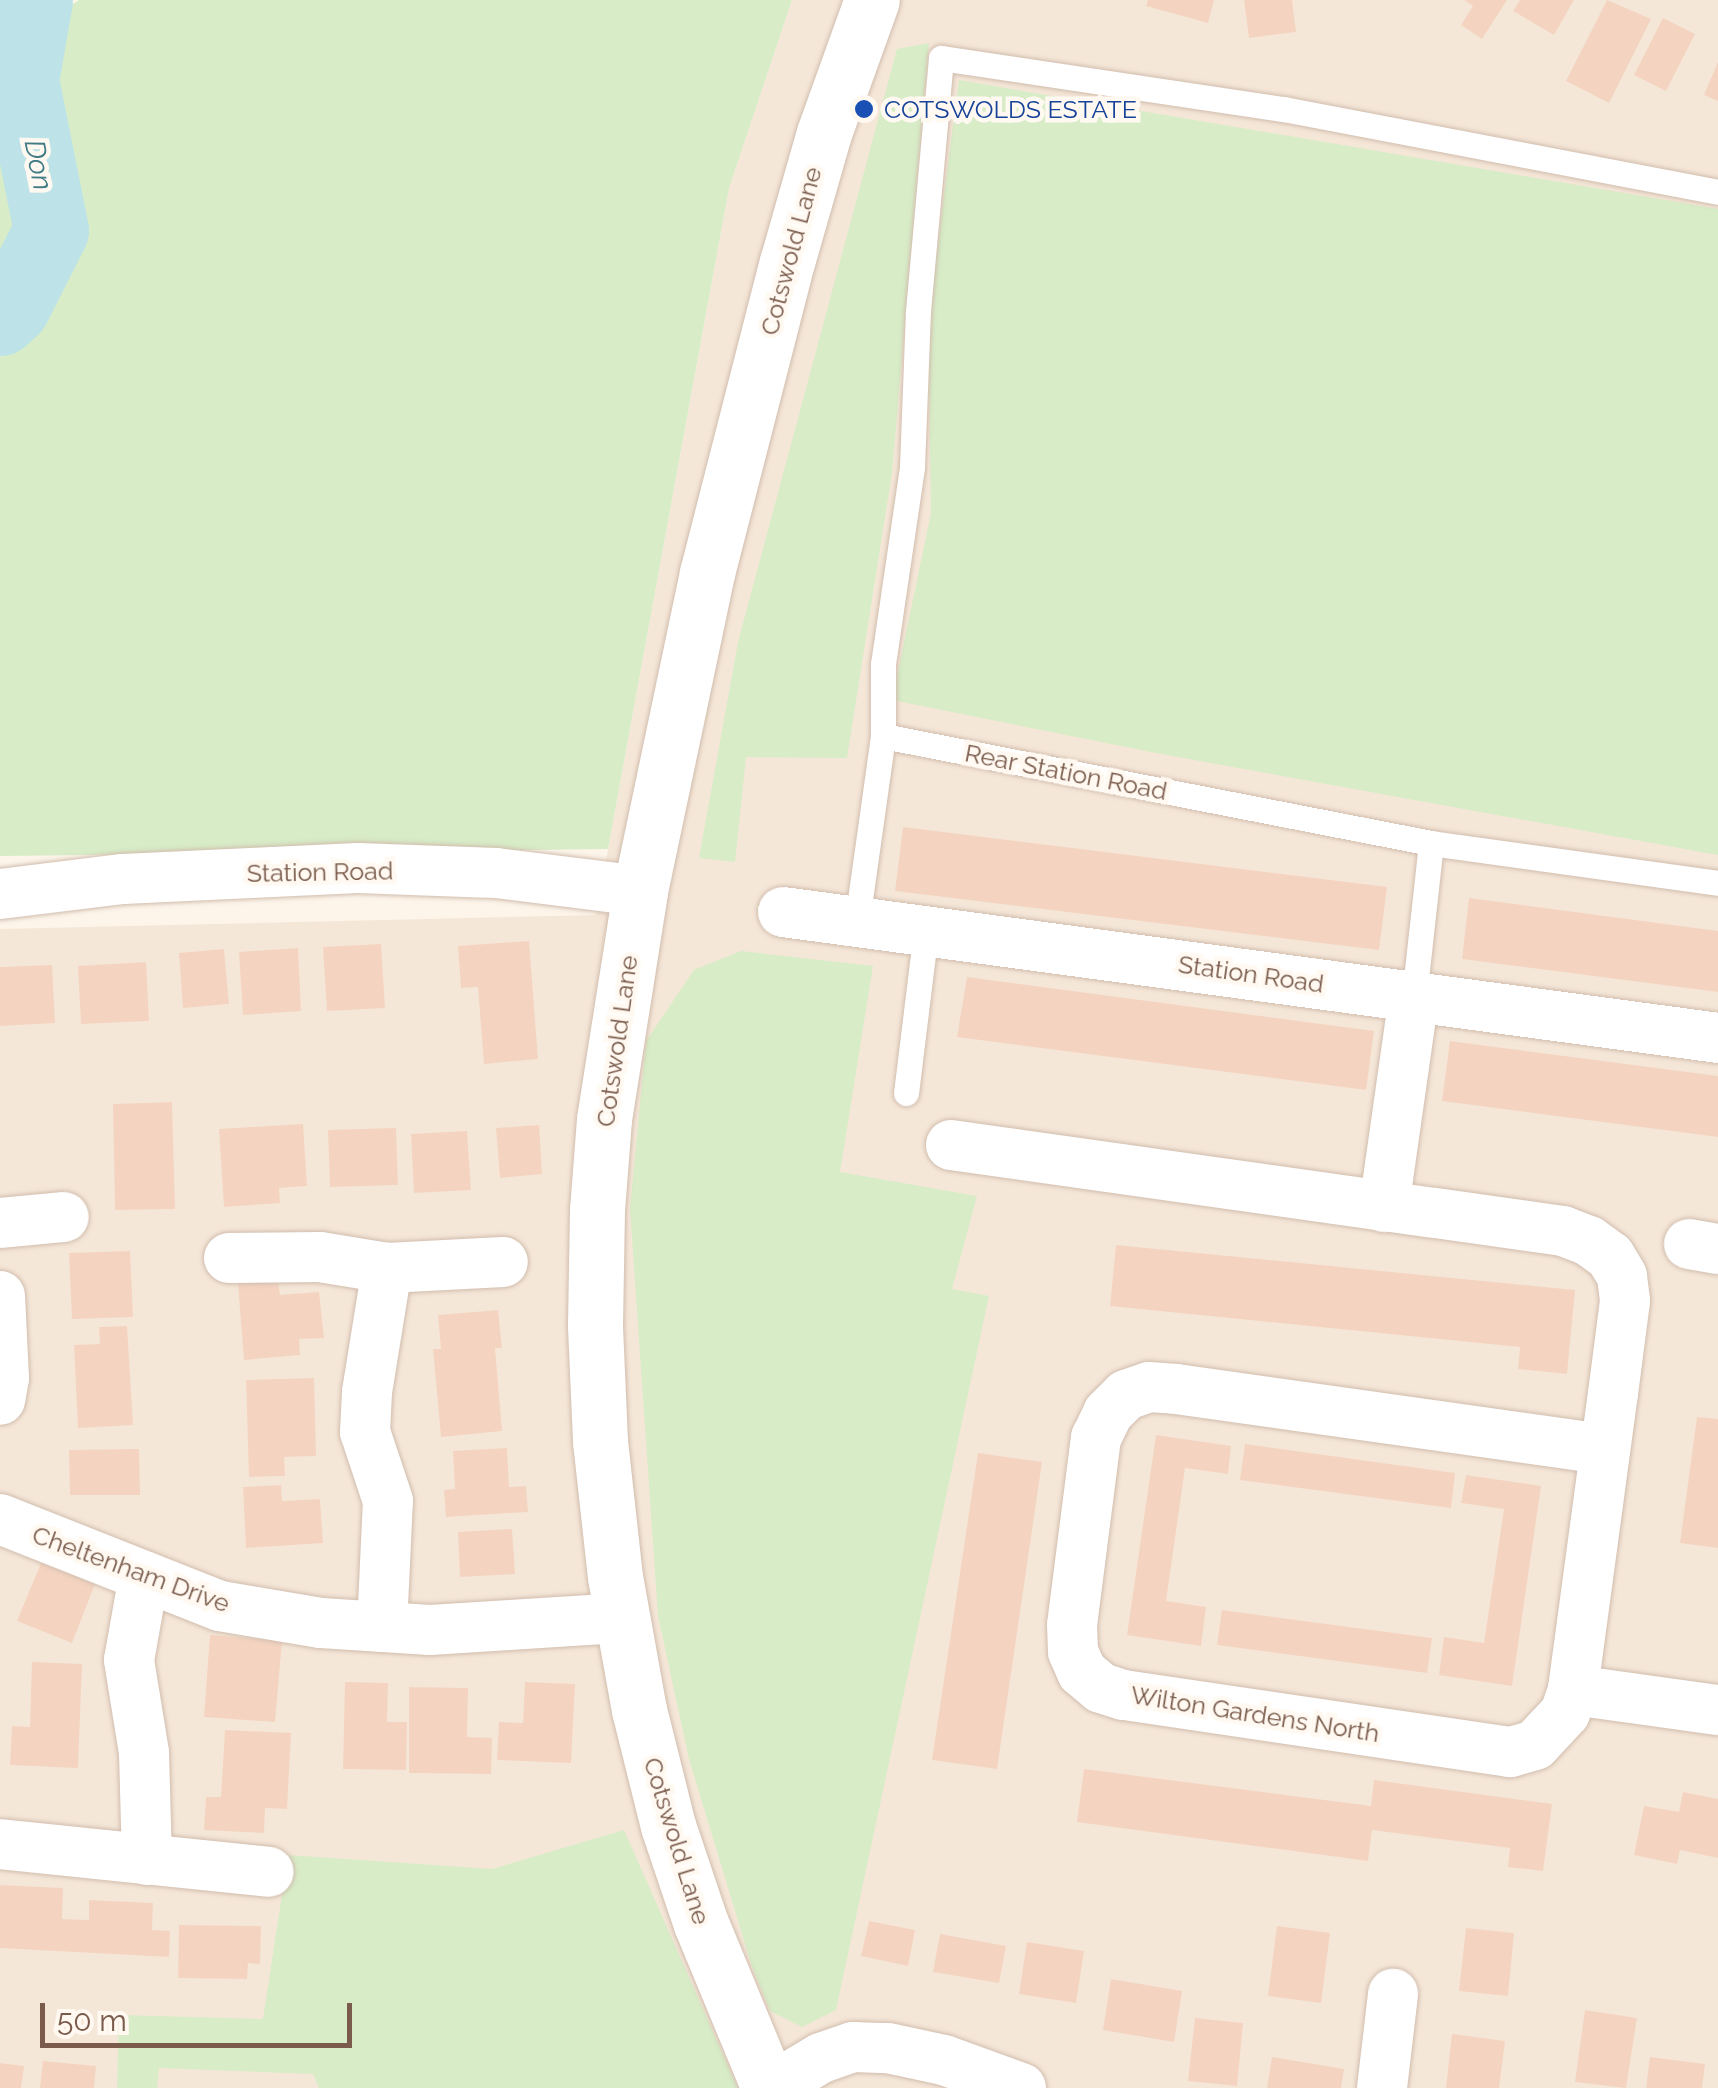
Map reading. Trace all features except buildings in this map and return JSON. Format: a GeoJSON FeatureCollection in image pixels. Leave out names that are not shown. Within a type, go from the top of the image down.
{"type":"FeatureCollection","features":[{"type":"Feature","properties":{"kind":"street","name":"Cotswold Lane"},"geometry":{"type":"LineString","coordinates":[[770,2088],[701,1924],[674,1844],[639,1710],[622,1618],[600,1442],[597,1210],[604,1119],[640,891],[706,573],[786,262],[824,133],[872,0]]}},
{"type":"Feature","properties":{"kind":"street","name":"Station Road"},"geometry":{"type":"LineString","coordinates":[[0,894],[123,879],[358,868],[496,873],[640,891]]}},
{"type":"Feature","properties":{"kind":"street","name":"Station Road"},"geometry":{"type":"LineString","coordinates":[[783,912],[1718,1038]]}},
{"type":"Feature","properties":{"kind":"street"},"geometry":{"type":"LineString","coordinates":[[1384,1206],[1414,997]]}},
{"type":"Feature","properties":{"kind":"street","name":"Wilton Gardens North"},"geometry":{"type":"LineString","coordinates":[[951,1145],[1563,1231],[1589,1240],[1610,1256],[1622,1276],[1625,1300],[1606,1448],[1573,1690],[1565,1714],[1535,1745],[1510,1752],[1123,1695],[1101,1688],[1082,1672],[1074,1652],[1072,1624],[1096,1438],[1108,1413],[1126,1396],[1149,1387],[1606,1448]]}},
{"type":"Feature","properties":{"kind":"street"},"geometry":{"type":"LineString","coordinates":[[0,1222],[64,1217]]}},
{"type":"Feature","properties":{"kind":"street"},"geometry":{"type":"LineString","coordinates":[[229,1258],[320,1257],[388,1268],[503,1262]]}},
{"type":"Feature","properties":{"kind":"street"},"geometry":{"type":"LineString","coordinates":[[382,1627],[388,1501],[365,1432],[367,1392],[388,1268]]}},
{"type":"Feature","properties":{"kind":"street"},"geometry":{"type":"LineString","coordinates":[[0,1296],[4,1356],[0,1400]]}},
{"type":"Feature","properties":{"kind":"street","name":"Cheltenham Drive"},"geometry":{"type":"LineString","coordinates":[[0,1519],[220,1606],[321,1624],[498,1629],[622,1618]]}},
{"type":"Feature","properties":{"kind":"street"},"geometry":{"type":"LineString","coordinates":[[144,1576],[129,1660],[144,1753],[146,1860]]}},
{"type":"Feature","properties":{"kind":"street"},"geometry":{"type":"LineString","coordinates":[[1573,1690],[1718,1710]]}},
{"type":"Feature","properties":{"kind":"street"},"geometry":{"type":"LineString","coordinates":[[0,1844],[268,1872]]}},
{"type":"Feature","properties":{"kind":"street"},"geometry":{"type":"LineString","coordinates":[[1382,2088],[1392,1994]]}},
{"type":"Feature","properties":{"kind":"street"},"geometry":{"type":"LineString","coordinates":[[770,2088],[820,2058],[853,2047],[888,2048],[944,2060],[1021,2088]]}},
{"type":"Feature","properties":{"kind":"lane"},"geometry":{"type":"LineString","coordinates":[[857,920],[883,736],[882,664],[912,467],[918,311],[941,58],[1284,108],[1718,192]]}},
{"type":"Feature","properties":{"kind":"lane","name":"Rear Station Road"},"geometry":{"type":"LineString","coordinates":[[883,736],[1431,843],[1718,882]]}},
{"type":"Feature","properties":{"kind":"lane"},"geometry":{"type":"LineString","coordinates":[[1414,997],[1431,843]]}},
{"type":"Feature","properties":{"kind":"lane"},"geometry":{"type":"LineString","coordinates":[[906,1093],[926,930]]}},
{"type":"Feature","properties":{"kind":"shaded area"},"geometry":{"type":"Polygon","coordinates":[[[792,0],[1718,0],[1718,2088],[0,2088],[0,929],[596,915],[729,188],[792,0]]]}},
{"type":"Feature","properties":{"kind":"green space"},"geometry":{"type":"Polygon","coordinates":[[[0,0],[19,0],[5,57],[21,211],[0,264],[0,0]]]}},
{"type":"Feature","properties":{"kind":"green space"},"geometry":{"type":"Polygon","coordinates":[[[79,0],[792,0],[729,188],[608,849],[0,856],[0,354],[47,266],[71,200],[45,49],[54,17],[79,0]]]}},
{"type":"Feature","properties":{"kind":"green space"},"geometry":{"type":"Polygon","coordinates":[[[929,43],[892,473],[847,758],[746,757],[735,862],[699,858],[738,642],[897,49],[929,43]]]}},
{"type":"Feature","properties":{"kind":"green space"},"geometry":{"type":"Polygon","coordinates":[[[959,80],[1718,209],[1718,855],[1156,753],[892,700],[931,513],[928,316],[959,80]]]}},
{"type":"Feature","properties":{"kind":"green space"},"geometry":{"type":"Polygon","coordinates":[[[741,951],[873,966],[840,1172],[977,1196],[952,1289],[989,1296],[836,2010],[802,2027],[770,2011],[752,1967],[689,1759],[658,1616],[630,1209],[646,1041],[694,970],[741,951]]]}},
{"type":"Feature","properties":{"kind":"green space"},"geometry":{"type":"Polygon","coordinates":[[[624,1830],[738,2088],[319,2088],[313,2074],[159,2068],[157,2088],[117,2088],[119,2015],[263,2019],[288,1855],[492,1869],[624,1830]]]}},
{"type":"Feature","properties":{"kind":"waterway","name":"Don"},"geometry":{"type":"LineString","coordinates":[[0,318],[12,307],[51,230],[21,80],[35,0]]}},
{"type":"Feature","properties":{"kind":"place","name":"COTSWOLDS ESTATE"},"geometry":{"type":"Point","coordinates":[864,109]}}]}
